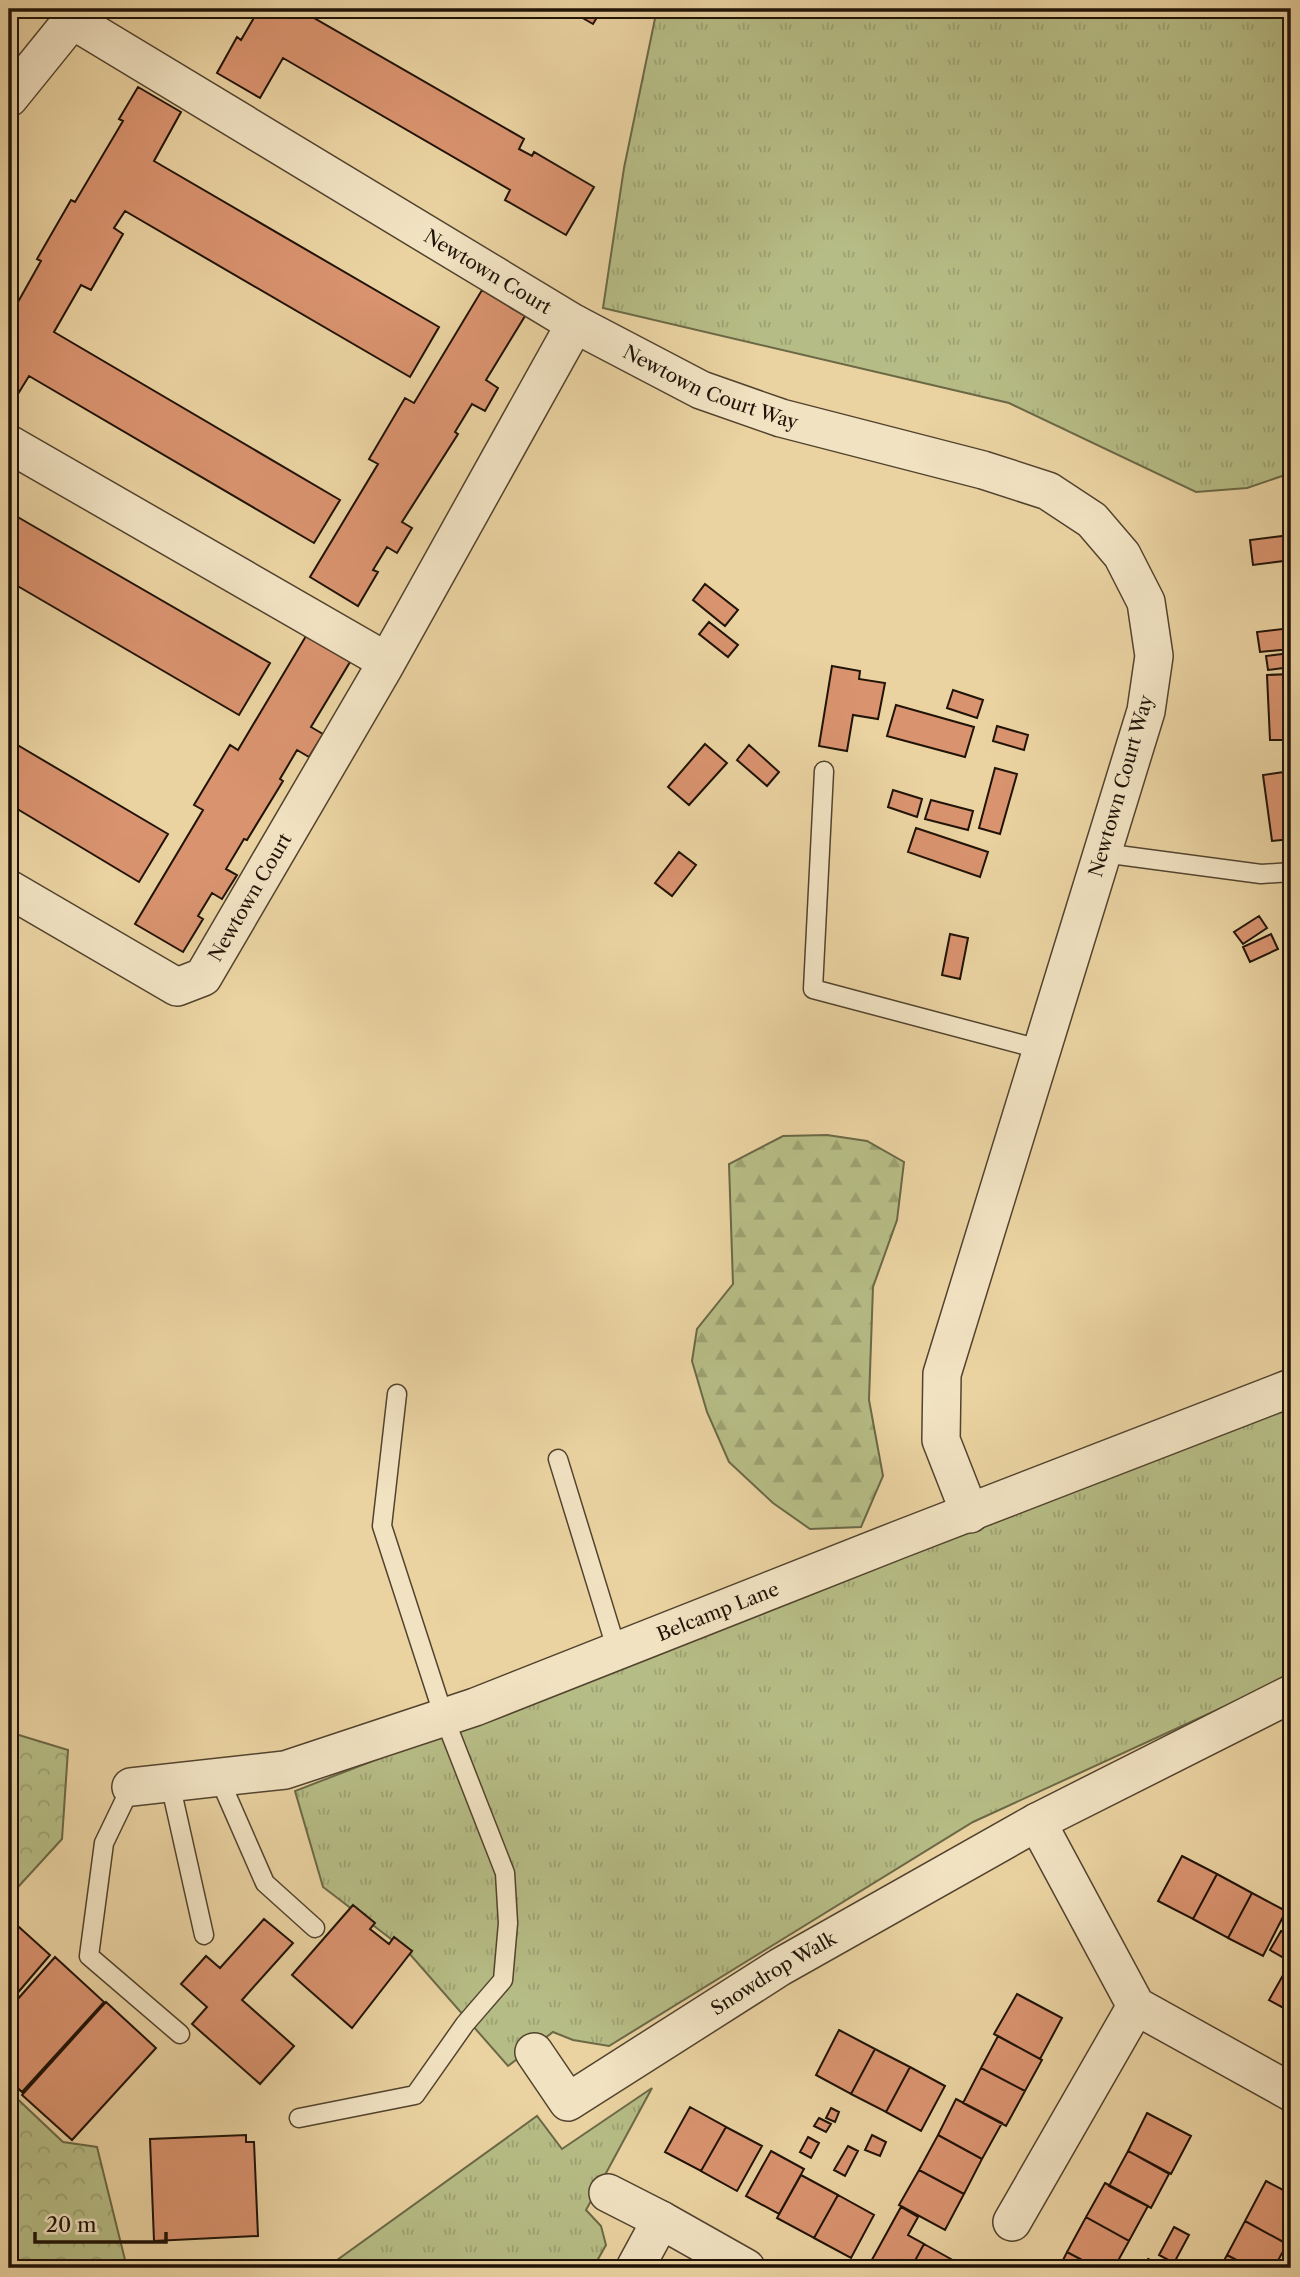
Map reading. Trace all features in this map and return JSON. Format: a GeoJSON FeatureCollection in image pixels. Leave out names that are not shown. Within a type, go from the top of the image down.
{"type":"FeatureCollection","features":[{"type":"Feature","properties":{"kind":"street","name":"Newtown Court"},"geometry":{"type":"LineString","coordinates":[[9,98],[76,15],[575,324],[386,661],[203,977],[177,987],[9,889]]}},
{"type":"Feature","properties":{"kind":"street","name":"Newtown Court Way"},"geometry":{"type":"LineString","coordinates":[[575,324],[701,390],[781,418],[983,470],[1048,491],[1091,520],[1122,555],[1146,602],[1154,656],[1146,711],[942,1374],[941,1440],[970,1514]]}},
{"type":"Feature","properties":{"kind":"street"},"geometry":{"type":"LineString","coordinates":[[9,444],[386,661]]}},
{"type":"Feature","properties":{"kind":"street","name":"Belcamp Lane"},"geometry":{"type":"LineString","coordinates":[[131,1787],[285,1770],[444,1717],[1291,1388]]}},
{"type":"Feature","properties":{"kind":"street","name":"Snowdrop Walk"},"geometry":{"type":"LineString","coordinates":[[534,2052],[568,2102],[780,1967],[1037,1822],[1291,1693]]}},
{"type":"Feature","properties":{"kind":"street"},"geometry":{"type":"LineString","coordinates":[[1037,1822],[1136,2006],[1291,2092]]}},
{"type":"Feature","properties":{"kind":"street"},"geometry":{"type":"LineString","coordinates":[[1012,2222],[1136,2006]]}},
{"type":"Feature","properties":{"kind":"street"},"geometry":{"type":"LineString","coordinates":[[608,2193],[746,2268]]}},
{"type":"Feature","properties":{"kind":"street"},"geometry":{"type":"LineString","coordinates":[[635,2268],[662,2220]]}},
{"type":"Feature","properties":{"kind":"lane"},"geometry":{"type":"LineString","coordinates":[[824,771],[813,989],[1043,1050]]}},
{"type":"Feature","properties":{"kind":"lane"},"geometry":{"type":"LineString","coordinates":[[1103,853],[1261,874],[1291,872]]}},
{"type":"Feature","properties":{"kind":"lane"},"geometry":{"type":"LineString","coordinates":[[299,2118],[415,2095],[503,1980],[508,1923],[505,1872],[444,1717],[382,1526],[397,1394]]}},
{"type":"Feature","properties":{"kind":"lane"},"geometry":{"type":"LineString","coordinates":[[558,1458],[617,1651]]}},
{"type":"Feature","properties":{"kind":"lane"},"geometry":{"type":"LineString","coordinates":[[219,1778],[265,1884],[315,1928]]}},
{"type":"Feature","properties":{"kind":"lane"},"geometry":{"type":"LineString","coordinates":[[170,1783],[204,1935]]}},
{"type":"Feature","properties":{"kind":"lane"},"geometry":{"type":"LineString","coordinates":[[131,1787],[104,1843],[89,1956],[180,2034]]}},
{"type":"Feature","properties":{"kind":"green space"},"geometry":{"type":"Polygon","coordinates":[[[657,9],[1291,9],[1291,473],[1247,488],[1196,492],[1009,403],[603,308],[624,168],[657,9]]]}},
{"type":"Feature","properties":{"kind":"green space"},"geometry":{"type":"Polygon","coordinates":[[[827,1135],[867,1141],[904,1162],[897,1220],[873,1287],[869,1400],[883,1476],[861,1527],[810,1529],[773,1503],[729,1462],[707,1412],[692,1361],[697,1329],[733,1284],[729,1164],[783,1136],[827,1135]]]}},
{"type":"Feature","properties":{"kind":"green space"},"geometry":{"type":"Polygon","coordinates":[[[1291,1406],[1291,1676],[973,1822],[609,2046],[573,2040],[553,2032],[508,2066],[408,1952],[323,1887],[295,1791],[1291,1406]]]}},
{"type":"Feature","properties":{"kind":"green space"},"geometry":{"type":"Polygon","coordinates":[[[9,1732],[68,1750],[62,1839],[9,1897],[9,1732]]]}},
{"type":"Feature","properties":{"kind":"green space"},"geometry":{"type":"Polygon","coordinates":[[[652,2088],[586,2210],[601,2226],[606,2245],[593,2268],[326,2268],[537,2116],[562,2149],[652,2088]]]}},
{"type":"Feature","properties":{"kind":"green space"},"geometry":{"type":"Polygon","coordinates":[[[9,2091],[63,2142],[97,2147],[127,2268],[9,2268],[9,2091]]]}},
{"type":"Feature","properties":{"kind":"building"},"geometry":{"type":"Polygon","coordinates":[[[259,9],[312,9],[309,15],[524,139],[519,149],[532,156],[534,152],[594,187],[566,235],[505,200],[510,190],[283,58],[260,98],[217,73],[237,37],[241,40],[259,9]]]}},
{"type":"Feature","properties":{"kind":"building"},"geometry":{"type":"Polygon","coordinates":[[[567,9],[602,9],[593,24],[567,9]]]}},
{"type":"Feature","properties":{"kind":"building"},"geometry":{"type":"Polygon","coordinates":[[[138,87],[181,112],[154,161],[439,327],[410,377],[125,211],[114,228],[123,234],[91,290],[81,285],[54,332],[340,500],[314,543],[29,376],[13,402],[9,400],[9,318],[41,261],[37,259],[71,200],[75,202],[123,121],[119,119],[138,87]]]}},
{"type":"Feature","properties":{"kind":"building"},"geometry":{"type":"Polygon","coordinates":[[[482,290],[525,316],[486,380],[498,388],[485,411],[472,404],[455,432],[458,434],[402,522],[412,528],[397,553],[387,547],[373,570],[378,572],[358,606],[310,577],[378,464],[369,459],[405,398],[414,403],[482,290]]]}},
{"type":"Feature","properties":{"kind":"building"},"geometry":{"type":"Polygon","coordinates":[[[9,512],[270,663],[239,715],[9,581],[9,512]]]}},
{"type":"Feature","properties":{"kind":"building"},"geometry":{"type":"Polygon","coordinates":[[[1291,535],[1291,560],[1253,565],[1250,540],[1291,535]]]}},
{"type":"Feature","properties":{"kind":"building"},"geometry":{"type":"Polygon","coordinates":[[[705,584],[738,610],[725,626],[693,600],[705,584]]]}},
{"type":"Feature","properties":{"kind":"building"},"geometry":{"type":"Polygon","coordinates":[[[709,622],[738,645],[728,657],[699,634],[709,622]]]}},
{"type":"Feature","properties":{"kind":"building"},"geometry":{"type":"Polygon","coordinates":[[[1291,628],[1291,649],[1260,652],[1257,632],[1291,628]]]}},
{"type":"Feature","properties":{"kind":"building"},"geometry":{"type":"Polygon","coordinates":[[[306,636],[350,662],[311,727],[323,734],[309,757],[297,750],[280,779],[283,781],[226,869],[237,875],[222,899],[212,893],[198,916],[203,919],[183,952],[135,924],[203,810],[194,805],[230,745],[238,750],[306,636]]]}},
{"type":"Feature","properties":{"kind":"building"},"geometry":{"type":"Polygon","coordinates":[[[1291,653],[1291,667],[1268,670],[1266,656],[1291,653]]]}},
{"type":"Feature","properties":{"kind":"building"},"geometry":{"type":"Polygon","coordinates":[[[832,666],[860,671],[859,679],[885,683],[878,719],[853,715],[847,751],[819,746],[832,666]]]}},
{"type":"Feature","properties":{"kind":"building"},"geometry":{"type":"Polygon","coordinates":[[[1291,674],[1291,740],[1270,740],[1267,675],[1291,674]]]}},
{"type":"Feature","properties":{"kind":"building"},"geometry":{"type":"Polygon","coordinates":[[[953,690],[983,700],[977,718],[947,708],[953,690]]]}},
{"type":"Feature","properties":{"kind":"building"},"geometry":{"type":"Polygon","coordinates":[[[896,705],[974,727],[965,757],[887,736],[896,705]]]}},
{"type":"Feature","properties":{"kind":"building"},"geometry":{"type":"Polygon","coordinates":[[[997,726],[1028,735],[1024,750],[993,741],[997,726]]]}},
{"type":"Feature","properties":{"kind":"building"},"geometry":{"type":"Polygon","coordinates":[[[9,740],[168,834],[139,882],[9,804],[9,740]]]}},
{"type":"Feature","properties":{"kind":"building"},"geometry":{"type":"Polygon","coordinates":[[[705,744],[727,763],[689,805],[668,787],[705,744]]]}},
{"type":"Feature","properties":{"kind":"building"},"geometry":{"type":"Polygon","coordinates":[[[749,745],[779,772],[767,786],[737,760],[749,745]]]}},
{"type":"Feature","properties":{"kind":"building"},"geometry":{"type":"Polygon","coordinates":[[[995,768],[1017,774],[1000,834],[979,828],[995,768]]]}},
{"type":"Feature","properties":{"kind":"building"},"geometry":{"type":"Polygon","coordinates":[[[1291,771],[1291,839],[1272,841],[1263,775],[1291,771]]]}},
{"type":"Feature","properties":{"kind":"building"},"geometry":{"type":"Polygon","coordinates":[[[893,790],[922,799],[917,817],[888,807],[893,790]]]}},
{"type":"Feature","properties":{"kind":"building"},"geometry":{"type":"Polygon","coordinates":[[[931,800],[973,811],[968,830],[925,819],[931,800]]]}},
{"type":"Feature","properties":{"kind":"building"},"geometry":{"type":"Polygon","coordinates":[[[916,828],[988,852],[980,877],[908,852],[916,828]]]}},
{"type":"Feature","properties":{"kind":"building"},"geometry":{"type":"Polygon","coordinates":[[[679,852],[696,865],[672,896],[655,883],[679,852]]]}},
{"type":"Feature","properties":{"kind":"building"},"geometry":{"type":"Polygon","coordinates":[[[1259,916],[1267,928],[1243,944],[1234,932],[1259,916]]]}},
{"type":"Feature","properties":{"kind":"building"},"geometry":{"type":"Polygon","coordinates":[[[950,934],[968,938],[960,979],[942,975],[950,934]]]}},
{"type":"Feature","properties":{"kind":"building"},"geometry":{"type":"Polygon","coordinates":[[[1271,934],[1278,949],[1250,962],[1243,947],[1271,934]]]}},
{"type":"Feature","properties":{"kind":"building"},"geometry":{"type":"Polygon","coordinates":[[[1182,1856],[1217,1874],[1193,1919],[1158,1901],[1182,1856]]]}},
{"type":"Feature","properties":{"kind":"building"},"geometry":{"type":"Polygon","coordinates":[[[1217,1874],[1252,1893],[1228,1938],[1193,1919],[1217,1874]]]}},
{"type":"Feature","properties":{"kind":"building"},"geometry":{"type":"Polygon","coordinates":[[[1252,1893],[1286,1911],[1263,1956],[1228,1938],[1252,1893]]]}},
{"type":"Feature","properties":{"kind":"building"},"geometry":{"type":"Polygon","coordinates":[[[353,1905],[375,1923],[370,1929],[389,1944],[394,1937],[412,1951],[352,2028],[292,1975],[353,1905]]]}},
{"type":"Feature","properties":{"kind":"building"},"geometry":{"type":"Polygon","coordinates":[[[9,1918],[50,1955],[9,2003],[9,1918]]]}},
{"type":"Feature","properties":{"kind":"building"},"geometry":{"type":"Polygon","coordinates":[[[264,1919],[293,1943],[242,2000],[294,2046],[260,2084],[192,2024],[207,2007],[181,1984],[206,1956],[220,1968],[264,1919]]]}},
{"type":"Feature","properties":{"kind":"building"},"geometry":{"type":"Polygon","coordinates":[[[1281,1931],[1291,1936],[1291,1962],[1270,1950],[1281,1931]]]}},
{"type":"Feature","properties":{"kind":"building"},"geometry":{"type":"Polygon","coordinates":[[[55,1957],[104,2002],[22,2092],[9,2080],[9,2009],[55,1957]]]}},
{"type":"Feature","properties":{"kind":"building"},"geometry":{"type":"Polygon","coordinates":[[[1291,1961],[1291,2012],[1269,2000],[1291,1961]]]}},
{"type":"Feature","properties":{"kind":"building"},"geometry":{"type":"Polygon","coordinates":[[[1017,1994],[1062,2018],[1040,2059],[994,2034],[1017,1994]]]}},
{"type":"Feature","properties":{"kind":"building"},"geometry":{"type":"Polygon","coordinates":[[[106,2002],[156,2048],[72,2140],[22,2095],[106,2002]]]}},
{"type":"Feature","properties":{"kind":"building"},"geometry":{"type":"Polygon","coordinates":[[[839,2030],[875,2049],[851,2094],[816,2075],[839,2030]]]}},
{"type":"Feature","properties":{"kind":"building"},"geometry":{"type":"Polygon","coordinates":[[[998,2036],[1042,2060],[1025,2091],[981,2068],[998,2036]]]}},
{"type":"Feature","properties":{"kind":"building"},"geometry":{"type":"Polygon","coordinates":[[[875,2049],[910,2067],[886,2112],[851,2094],[875,2049]]]}},
{"type":"Feature","properties":{"kind":"building"},"geometry":{"type":"Polygon","coordinates":[[[910,2067],[945,2086],[921,2131],[886,2112],[910,2067]]]}},
{"type":"Feature","properties":{"kind":"building"},"geometry":{"type":"Polygon","coordinates":[[[981,2068],[1025,2091],[1006,2126],[963,2103],[981,2068]]]}},
{"type":"Feature","properties":{"kind":"building"},"geometry":{"type":"Polygon","coordinates":[[[956,2099],[1002,2123],[982,2159],[938,2135],[956,2099]]]}},
{"type":"Feature","properties":{"kind":"building"},"geometry":{"type":"Polygon","coordinates":[[[690,2107],[726,2127],[701,2171],[665,2152],[690,2107]]]}},
{"type":"Feature","properties":{"kind":"building"},"geometry":{"type":"Polygon","coordinates":[[[831,2108],[839,2112],[835,2122],[826,2118],[831,2108]]]}},
{"type":"Feature","properties":{"kind":"building"},"geometry":{"type":"Polygon","coordinates":[[[1147,2113],[1191,2136],[1171,2174],[1128,2151],[1147,2113]]]}},
{"type":"Feature","properties":{"kind":"building"},"geometry":{"type":"Polygon","coordinates":[[[819,2118],[831,2124],[826,2132],[814,2126],[819,2118]]]}},
{"type":"Feature","properties":{"kind":"building"},"geometry":{"type":"Polygon","coordinates":[[[726,2127],[762,2146],[737,2191],[701,2171],[726,2127]]]}},
{"type":"Feature","properties":{"kind":"building"},"geometry":{"type":"Polygon","coordinates":[[[246,2135],[246,2142],[254,2142],[258,2236],[154,2241],[150,2139],[246,2135]]]}},
{"type":"Feature","properties":{"kind":"building"},"geometry":{"type":"Polygon","coordinates":[[[872,2135],[886,2142],[880,2156],[865,2150],[872,2135]]]}},
{"type":"Feature","properties":{"kind":"building"},"geometry":{"type":"Polygon","coordinates":[[[938,2135],[982,2159],[964,2194],[919,2170],[938,2135]]]}},
{"type":"Feature","properties":{"kind":"building"},"geometry":{"type":"Polygon","coordinates":[[[808,2137],[819,2143],[811,2158],[800,2152],[808,2137]]]}},
{"type":"Feature","properties":{"kind":"building"},"geometry":{"type":"Polygon","coordinates":[[[848,2146],[858,2151],[845,2176],[834,2170],[848,2146]]]}},
{"type":"Feature","properties":{"kind":"building"},"geometry":{"type":"Polygon","coordinates":[[[771,2151],[804,2169],[779,2214],[746,2196],[771,2151]]]}},
{"type":"Feature","properties":{"kind":"building"},"geometry":{"type":"Polygon","coordinates":[[[1128,2151],[1169,2174],[1151,2208],[1109,2186],[1128,2151]]]}},
{"type":"Feature","properties":{"kind":"building"},"geometry":{"type":"Polygon","coordinates":[[[919,2170],[964,2194],[945,2230],[899,2205],[919,2170]]]}},
{"type":"Feature","properties":{"kind":"building"},"geometry":{"type":"Polygon","coordinates":[[[801,2175],[838,2195],[814,2238],[777,2218],[801,2175]]]}},
{"type":"Feature","properties":{"kind":"building"},"geometry":{"type":"Polygon","coordinates":[[[1266,2181],[1291,2194],[1291,2237],[1287,2244],[1245,2221],[1266,2181]]]}},
{"type":"Feature","properties":{"kind":"building"},"geometry":{"type":"Polygon","coordinates":[[[1105,2183],[1148,2206],[1129,2241],[1086,2217],[1105,2183]]]}},
{"type":"Feature","properties":{"kind":"building"},"geometry":{"type":"Polygon","coordinates":[[[838,2195],[874,2215],[851,2258],[814,2238],[838,2195]]]}},
{"type":"Feature","properties":{"kind":"building"},"geometry":{"type":"Polygon","coordinates":[[[901,2207],[918,2217],[908,2235],[924,2244],[911,2268],[868,2267],[901,2207]]]}},
{"type":"Feature","properties":{"kind":"building"},"geometry":{"type":"Polygon","coordinates":[[[1086,2217],[1129,2241],[1114,2268],[1097,2268],[1067,2252],[1086,2217]]]}},
{"type":"Feature","properties":{"kind":"building"},"geometry":{"type":"Polygon","coordinates":[[[1245,2221],[1287,2244],[1274,2268],[1252,2268],[1227,2255],[1245,2221]]]}},
{"type":"Feature","properties":{"kind":"building"},"geometry":{"type":"Polygon","coordinates":[[[1174,2227],[1189,2235],[1174,2263],[1159,2255],[1174,2227]]]}},
{"type":"Feature","properties":{"kind":"building"},"geometry":{"type":"Polygon","coordinates":[[[924,2244],[958,2263],[955,2268],[911,2268],[924,2244]]]}},
{"type":"Feature","properties":{"kind":"building"},"geometry":{"type":"Polygon","coordinates":[[[1067,2252],[1097,2268],[1059,2268],[1067,2252]]]}},
{"type":"Feature","properties":{"kind":"building"},"geometry":{"type":"Polygon","coordinates":[[[1227,2255],[1252,2268],[1220,2268],[1227,2255]]]}},
{"type":"Feature","properties":{"kind":"building"},"geometry":{"type":"Polygon","coordinates":[[[1148,2259],[1166,2268],[1143,2268],[1148,2259]]]}}]}
